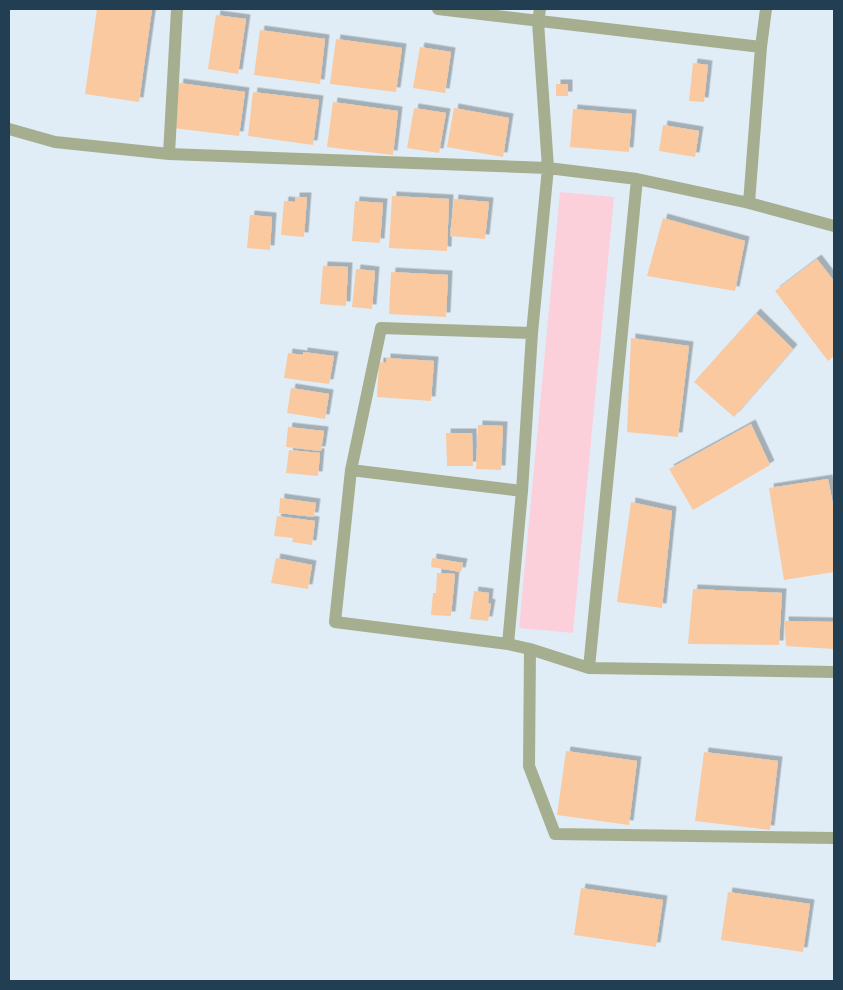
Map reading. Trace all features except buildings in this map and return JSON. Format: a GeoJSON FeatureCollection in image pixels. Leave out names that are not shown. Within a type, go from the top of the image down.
{"type":"FeatureCollection","features":[{"type":"Feature","properties":{"kind":"street"},"geometry":{"type":"LineString","coordinates":[[169,154],[178,9]]}},
{"type":"Feature","properties":{"kind":"street"},"geometry":{"type":"LineString","coordinates":[[438,9],[761,47]]}},
{"type":"Feature","properties":{"kind":"street"},"geometry":{"type":"LineString","coordinates":[[508,644],[522,491],[532,332],[548,168],[538,22],[540,9]]}},
{"type":"Feature","properties":{"kind":"street"},"geometry":{"type":"LineString","coordinates":[[749,203],[761,47],[766,9]]}},
{"type":"Feature","properties":{"kind":"street"},"geometry":{"type":"LineString","coordinates":[[9,129],[55,142],[169,154],[548,168],[637,179],[749,203],[834,226]]}},
{"type":"Feature","properties":{"kind":"street"},"geometry":{"type":"LineString","coordinates":[[589,668],[637,179]]}},
{"type":"Feature","properties":{"kind":"street"},"geometry":{"type":"LineString","coordinates":[[532,332],[381,328],[351,470],[335,622],[508,644],[589,668],[834,672]]}},
{"type":"Feature","properties":{"kind":"street"},"geometry":{"type":"LineString","coordinates":[[351,470],[522,491]]}},
{"type":"Feature","properties":{"kind":"street"},"geometry":{"type":"LineString","coordinates":[[530,649],[529,766],[555,834],[834,838]]}},
{"type":"Feature","properties":{"kind":"shaded area"},"geometry":{"type":"Polygon","coordinates":[[[560,192],[614,197],[573,633],[519,628],[560,192]]]}}]}
